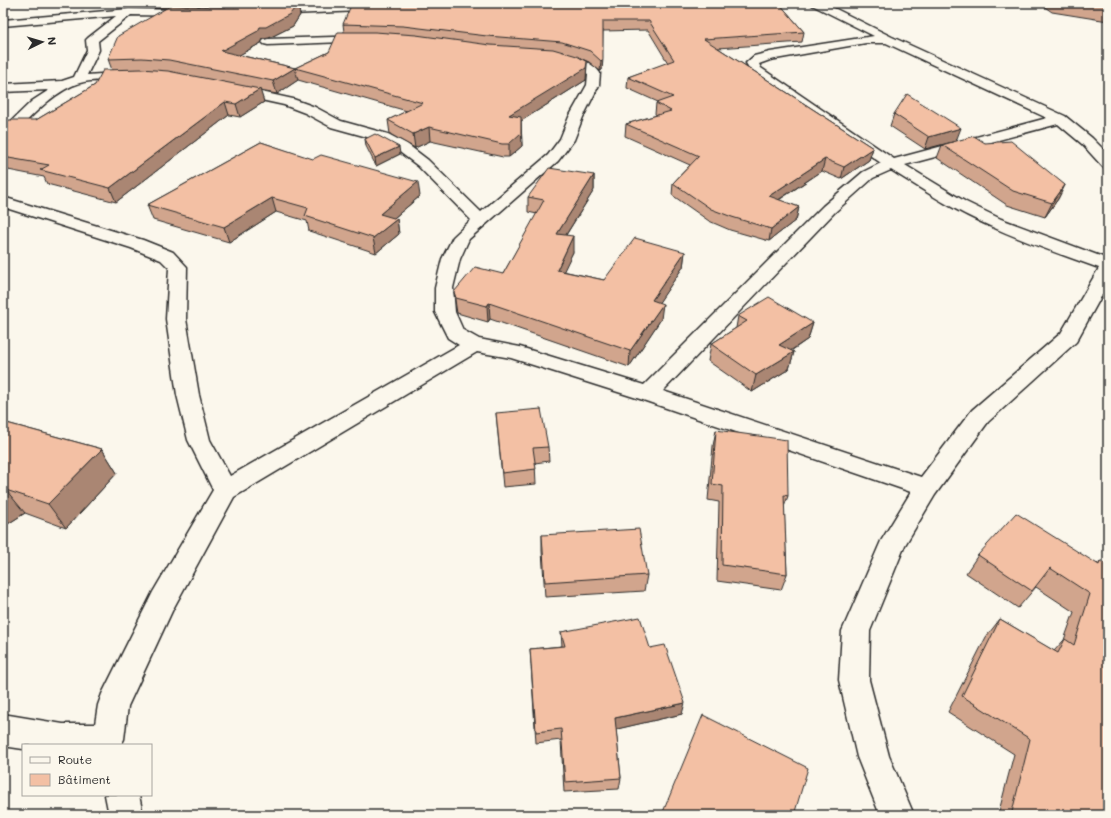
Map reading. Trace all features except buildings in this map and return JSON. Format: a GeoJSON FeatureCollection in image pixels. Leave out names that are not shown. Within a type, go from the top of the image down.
{"type":"FeatureCollection","features":[{"type":"Feature","properties":{"kind":"street"},"geometry":{"type":"LineString","coordinates":[[79,79],[93,50],[92,40],[143,3]]}},
{"type":"Feature","properties":{"kind":"street"},"geometry":{"type":"LineString","coordinates":[[816,3],[1060,119],[1087,141],[1108,164]]}},
{"type":"Feature","properties":{"kind":"street"},"geometry":{"type":"LineString","coordinates":[[260,12],[388,8]]}},
{"type":"Feature","properties":{"kind":"street"},"geometry":{"type":"LineString","coordinates":[[3,23],[129,12],[199,13]]}},
{"type":"Feature","properties":{"kind":"street"},"geometry":{"type":"LineString","coordinates":[[888,38],[866,40],[770,56],[758,59],[752,63],[756,70],[892,164],[961,206],[1021,234],[1108,266],[1069,337],[980,416],[926,488],[894,541],[856,631],[854,680],[874,757],[897,815]]}},
{"type":"Feature","properties":{"kind":"street"},"geometry":{"type":"LineString","coordinates":[[268,42],[381,39]]}},
{"type":"Feature","properties":{"kind":"street"},"geometry":{"type":"LineString","coordinates":[[542,56],[576,61],[587,66],[594,73],[593,85],[576,117],[567,140],[553,158],[462,237],[451,259],[444,288],[445,312],[455,334],[474,345],[512,352],[648,394],[926,488]]}},
{"type":"Feature","properties":{"kind":"street"},"geometry":{"type":"LineString","coordinates":[[3,137],[37,104],[64,85],[79,79],[139,76]]}},
{"type":"Feature","properties":{"kind":"street"},"geometry":{"type":"LineString","coordinates":[[3,88],[64,85]]}},
{"type":"Feature","properties":{"kind":"street"},"geometry":{"type":"LineString","coordinates":[[222,88],[288,102],[310,110],[336,124],[383,136],[402,147],[423,163],[480,220]]}},
{"type":"Feature","properties":{"kind":"street"},"geometry":{"type":"LineString","coordinates":[[648,394],[829,209],[868,175],[892,164],[1060,119]]}},
{"type":"Feature","properties":{"kind":"street"},"geometry":{"type":"LineString","coordinates":[[3,202],[138,244],[167,256],[178,267],[176,319],[188,395],[199,440],[225,490]]}},
{"type":"Feature","properties":{"kind":"street"},"geometry":{"type":"LineString","coordinates":[[3,730],[64,740],[109,742],[113,705],[116,698],[163,601],[225,490],[474,345]]}},
{"type":"Feature","properties":{"kind":"street"},"geometry":{"type":"LineString","coordinates":[[122,796],[126,815]]}}]}
